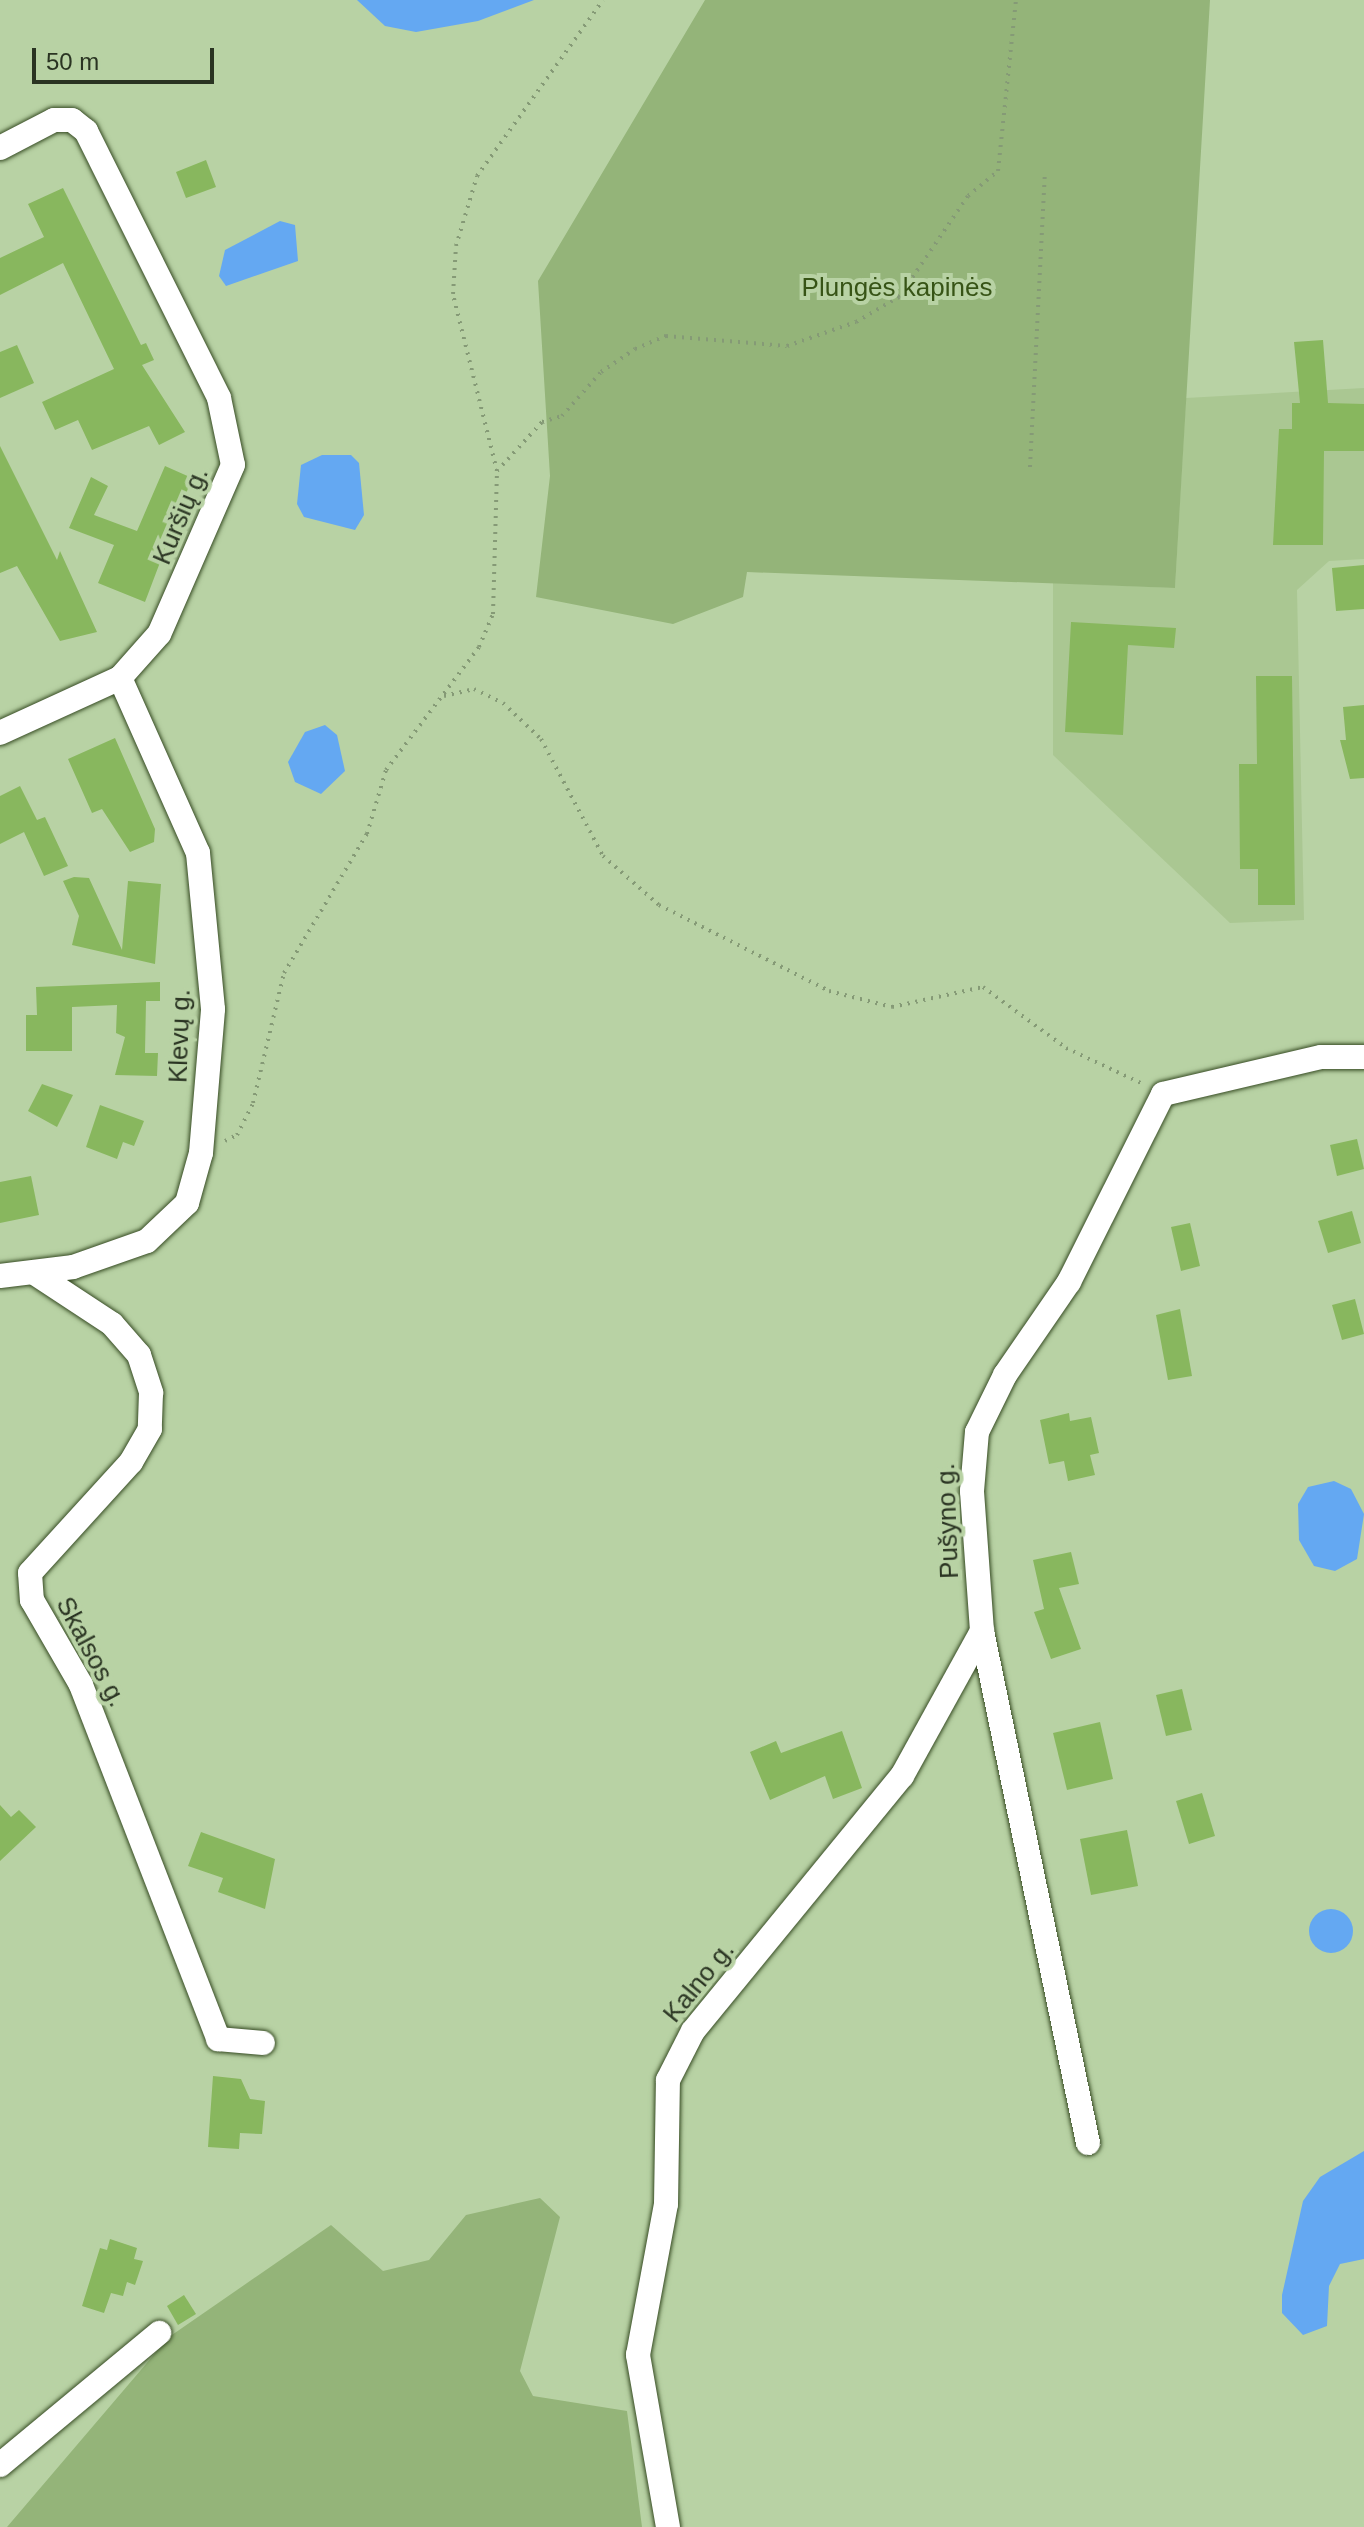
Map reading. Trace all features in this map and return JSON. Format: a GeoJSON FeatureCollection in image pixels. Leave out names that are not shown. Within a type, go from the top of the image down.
{"type":"FeatureCollection","features":[{"type":"Feature","properties":{"kind":"street","name":"Kuršių g."},"geometry":{"type":"LineString","coordinates":[[0,148],[54,120],[72,120],[86,131],[219,398],[232,453],[223,498],[159,634],[120,678],[0,733]]}},
{"type":"Feature","properties":{"kind":"street","name":"Klevų g."},"geometry":{"type":"LineString","coordinates":[[0,1276],[36,1274],[116,1255],[169,1226],[187,1203],[201,1153],[213,1009],[198,853],[120,678]]}},
{"type":"Feature","properties":{"kind":"street"},"geometry":{"type":"LineString","coordinates":[[1163,1094],[1321,1057],[1364,1057]]}},
{"type":"Feature","properties":{"kind":"street","name":"Pušyno g."},"geometry":{"type":"LineString","coordinates":[[1088,2143],[982,1631],[972,1491],[977,1432],[1005,1375],[1069,1282],[1163,1094]]}},
{"type":"Feature","properties":{"kind":"street","name":"Skalsos g."},"geometry":{"type":"LineString","coordinates":[[36,1274],[121,1334],[139,1355],[151,1405],[150,1429],[131,1462],[30,1573],[32,1600],[87,1699],[218,2039],[263,2043]]}},
{"type":"Feature","properties":{"kind":"street","name":"Kalno g."},"geometry":{"type":"LineString","coordinates":[[668,2527],[638,2355],[666,2204],[668,2080],[693,2031],[902,1776],[982,1631]]}},
{"type":"Feature","properties":{"kind":"street"},"geometry":{"type":"LineString","coordinates":[[0,2465],[159,2333]]}},
{"type":"Feature","properties":{"kind":"path"},"geometry":{"type":"LineString","coordinates":[[201,1153],[237,1135],[253,1103],[284,973],[367,834],[386,770],[443,696],[493,614],[497,471],[453,294],[456,246],[477,176],[603,0]]}},
{"type":"Feature","properties":{"kind":"path"},"geometry":{"type":"LineString","coordinates":[[497,471],[542,422],[562,416],[601,372],[635,349],[666,336],[787,346],[899,297],[968,196],[998,171],[1016,0]]}},
{"type":"Feature","properties":{"kind":"path"},"geometry":{"type":"LineString","coordinates":[[1030,467],[1045,173]]}},
{"type":"Feature","properties":{"kind":"path"},"geometry":{"type":"LineString","coordinates":[[443,696],[474,689],[513,712],[541,739],[603,856],[659,905],[829,991],[892,1007],[983,987],[1066,1048],[1163,1094]]}},
{"type":"Feature","properties":{"kind":"shaded area"},"geometry":{"type":"Polygon","coordinates":[[[1364,388],[1364,559],[1329,561],[1297,590],[1304,920],[1230,923],[1053,755],[1053,583],[1175,588],[1186,398],[1364,388]]]}},
{"type":"Feature","properties":{"kind":"green space","name":"Plungės kapinės"},"geometry":{"type":"Polygon","coordinates":[[[705,0],[1210,0],[1175,588],[747,572],[743,597],[673,624],[536,597],[550,476],[538,281],[705,0]]]}},
{"type":"Feature","properties":{"kind":"green space"},"geometry":{"type":"Polygon","coordinates":[[[540,2198],[560,2217],[520,2371],[533,2396],[627,2411],[642,2527],[7,2527],[169,2337],[331,2225],[383,2271],[429,2260],[466,2215],[540,2198]]]}},
{"type":"Feature","properties":{"kind":"water"},"geometry":{"type":"Polygon","coordinates":[[[357,0],[534,0],[478,21],[416,32],[385,26],[357,0]]]}},
{"type":"Feature","properties":{"kind":"water"},"geometry":{"type":"Polygon","coordinates":[[[280,221],[295,225],[298,261],[226,286],[219,276],[225,250],[280,221]]]}},
{"type":"Feature","properties":{"kind":"water"},"geometry":{"type":"Polygon","coordinates":[[[322,455],[351,455],[359,463],[364,515],[355,530],[304,517],[297,504],[301,465],[322,455]]]}},
{"type":"Feature","properties":{"kind":"water"},"geometry":{"type":"Polygon","coordinates":[[[325,725],[337,735],[345,771],[321,794],[295,782],[288,762],[305,732],[325,725]]]}},
{"type":"Feature","properties":{"kind":"water"},"geometry":{"type":"Polygon","coordinates":[[[1334,1481],[1351,1489],[1364,1514],[1357,1559],[1335,1571],[1314,1566],[1299,1540],[1298,1504],[1308,1487],[1334,1481]]]}},
{"type":"Feature","properties":{"kind":"water"},"geometry":{"type":"Polygon","coordinates":[[[1331,1909],[1346,1916],[1353,1931],[1346,1946],[1331,1953],[1316,1946],[1309,1931],[1316,1916],[1331,1909]]]}},
{"type":"Feature","properties":{"kind":"water"},"geometry":{"type":"Polygon","coordinates":[[[1364,2151],[1364,2259],[1340,2264],[1329,2286],[1327,2326],[1303,2335],[1282,2313],[1282,2295],[1303,2201],[1320,2177],[1364,2151]]]}},
{"type":"Feature","properties":{"kind":"building"},"geometry":{"type":"Polygon","coordinates":[[[206,160],[216,187],[186,198],[176,172],[206,160]]]}},
{"type":"Feature","properties":{"kind":"building"},"geometry":{"type":"Polygon","coordinates":[[[63,188],[141,345],[146,343],[154,360],[142,365],[185,432],[159,445],[149,426],[92,450],[78,420],[55,430],[42,402],[114,369],[63,263],[0,295],[0,258],[44,237],[28,204],[63,188]]]}},
{"type":"Feature","properties":{"kind":"building"},"geometry":{"type":"Polygon","coordinates":[[[1323,340],[1328,403],[1364,404],[1364,451],[1324,451],[1323,545],[1273,545],[1279,429],[1292,429],[1292,403],[1300,403],[1294,342],[1323,340]]]}},
{"type":"Feature","properties":{"kind":"building"},"geometry":{"type":"Polygon","coordinates":[[[17,345],[34,383],[0,398],[0,352],[17,345]]]}},
{"type":"Feature","properties":{"kind":"building"},"geometry":{"type":"Polygon","coordinates":[[[0,446],[57,560],[60,551],[97,632],[60,641],[17,566],[0,573],[0,446]]]}},
{"type":"Feature","properties":{"kind":"building"},"geometry":{"type":"Polygon","coordinates":[[[165,466],[192,478],[145,602],[98,583],[114,545],[69,528],[91,477],[108,486],[94,515],[137,531],[165,466]]]}},
{"type":"Feature","properties":{"kind":"building"},"geometry":{"type":"Polygon","coordinates":[[[1364,565],[1364,609],[1336,611],[1332,568],[1364,565]]]}},
{"type":"Feature","properties":{"kind":"building"},"geometry":{"type":"Polygon","coordinates":[[[1071,622],[1176,628],[1174,648],[1128,645],[1123,735],[1065,732],[1071,622]]]}},
{"type":"Feature","properties":{"kind":"building"},"geometry":{"type":"Polygon","coordinates":[[[1256,676],[1292,676],[1295,905],[1258,905],[1258,869],[1240,869],[1239,764],[1257,764],[1256,676]]]}},
{"type":"Feature","properties":{"kind":"building"},"geometry":{"type":"Polygon","coordinates":[[[1364,705],[1364,778],[1350,779],[1340,740],[1346,740],[1343,707],[1364,705]]]}},
{"type":"Feature","properties":{"kind":"building"},"geometry":{"type":"Polygon","coordinates":[[[115,738],[155,829],[154,842],[130,852],[102,809],[92,813],[68,759],[115,738]]]}},
{"type":"Feature","properties":{"kind":"building"},"geometry":{"type":"Polygon","coordinates":[[[20,786],[37,820],[45,817],[68,866],[44,876],[24,832],[0,844],[0,796],[20,786]]]}},
{"type":"Feature","properties":{"kind":"building"},"geometry":{"type":"Polygon","coordinates":[[[74,877],[89,878],[122,950],[128,881],[161,884],[155,964],[72,945],[79,916],[63,881],[74,877]]]}},
{"type":"Feature","properties":{"kind":"building"},"geometry":{"type":"Polygon","coordinates":[[[160,982],[160,1001],[146,1001],[145,1053],[158,1053],[157,1076],[115,1075],[125,1037],[116,1033],[117,1005],[72,1007],[72,1051],[26,1051],[26,1015],[37,1015],[36,987],[160,982]]]}},
{"type":"Feature","properties":{"kind":"building"},"geometry":{"type":"Polygon","coordinates":[[[42,1084],[73,1095],[57,1127],[28,1111],[42,1084]]]}},
{"type":"Feature","properties":{"kind":"building"},"geometry":{"type":"Polygon","coordinates":[[[100,1105],[144,1121],[134,1146],[123,1142],[117,1159],[86,1147],[100,1105]]]}},
{"type":"Feature","properties":{"kind":"building"},"geometry":{"type":"Polygon","coordinates":[[[1357,1139],[1364,1169],[1337,1176],[1330,1145],[1357,1139]]]}},
{"type":"Feature","properties":{"kind":"building"},"geometry":{"type":"Polygon","coordinates":[[[31,1176],[39,1215],[0,1223],[0,1182],[31,1176]]]}},
{"type":"Feature","properties":{"kind":"building"},"geometry":{"type":"Polygon","coordinates":[[[1352,1211],[1361,1243],[1328,1253],[1318,1221],[1352,1211]]]}},
{"type":"Feature","properties":{"kind":"building"},"geometry":{"type":"Polygon","coordinates":[[[1190,1223],[1200,1266],[1181,1271],[1171,1227],[1190,1223]]]}},
{"type":"Feature","properties":{"kind":"building"},"geometry":{"type":"Polygon","coordinates":[[[1355,1299],[1364,1334],[1342,1340],[1332,1305],[1355,1299]]]}},
{"type":"Feature","properties":{"kind":"building"},"geometry":{"type":"Polygon","coordinates":[[[1180,1309],[1192,1376],[1168,1380],[1156,1315],[1180,1309]]]}},
{"type":"Feature","properties":{"kind":"building"},"geometry":{"type":"Polygon","coordinates":[[[1069,1413],[1070,1421],[1091,1417],[1099,1453],[1090,1455],[1095,1475],[1068,1481],[1064,1461],[1049,1464],[1040,1420],[1069,1413]]]}},
{"type":"Feature","properties":{"kind":"building"},"geometry":{"type":"Polygon","coordinates":[[[1071,1552],[1079,1584],[1059,1588],[1081,1649],[1051,1659],[1034,1612],[1044,1609],[1033,1560],[1071,1552]]]}},
{"type":"Feature","properties":{"kind":"building"},"geometry":{"type":"Polygon","coordinates":[[[1182,1689],[1192,1730],[1166,1736],[1156,1695],[1182,1689]]]}},
{"type":"Feature","properties":{"kind":"building"},"geometry":{"type":"Polygon","coordinates":[[[1100,1722],[1113,1779],[1067,1790],[1053,1733],[1100,1722]]]}},
{"type":"Feature","properties":{"kind":"building"},"geometry":{"type":"Polygon","coordinates":[[[842,1731],[862,1788],[833,1799],[825,1776],[770,1800],[750,1752],[776,1741],[781,1753],[842,1731]]]}},
{"type":"Feature","properties":{"kind":"building"},"geometry":{"type":"Polygon","coordinates":[[[1202,1793],[1215,1836],[1189,1844],[1176,1801],[1202,1793]]]}},
{"type":"Feature","properties":{"kind":"building"},"geometry":{"type":"Polygon","coordinates":[[[0,1805],[11,1817],[19,1810],[36,1827],[0,1861],[0,1805]]]}},
{"type":"Feature","properties":{"kind":"building"},"geometry":{"type":"Polygon","coordinates":[[[1127,1830],[1138,1886],[1091,1895],[1080,1839],[1127,1830]]]}},
{"type":"Feature","properties":{"kind":"building"},"geometry":{"type":"Polygon","coordinates":[[[201,1832],[275,1859],[265,1909],[218,1892],[223,1878],[188,1866],[201,1832]]]}},
{"type":"Feature","properties":{"kind":"building"},"geometry":{"type":"Polygon","coordinates":[[[213,2076],[241,2079],[250,2099],[265,2101],[262,2134],[240,2133],[239,2149],[208,2147],[213,2076]]]}},
{"type":"Feature","properties":{"kind":"building"},"geometry":{"type":"Polygon","coordinates":[[[110,2239],[137,2248],[134,2259],[143,2261],[135,2285],[127,2282],[123,2296],[111,2293],[104,2313],[82,2306],[100,2248],[107,2250],[110,2239]]]}},
{"type":"Feature","properties":{"kind":"building"},"geometry":{"type":"Polygon","coordinates":[[[184,2295],[196,2314],[178,2325],[167,2306],[184,2295]]]}}]}
